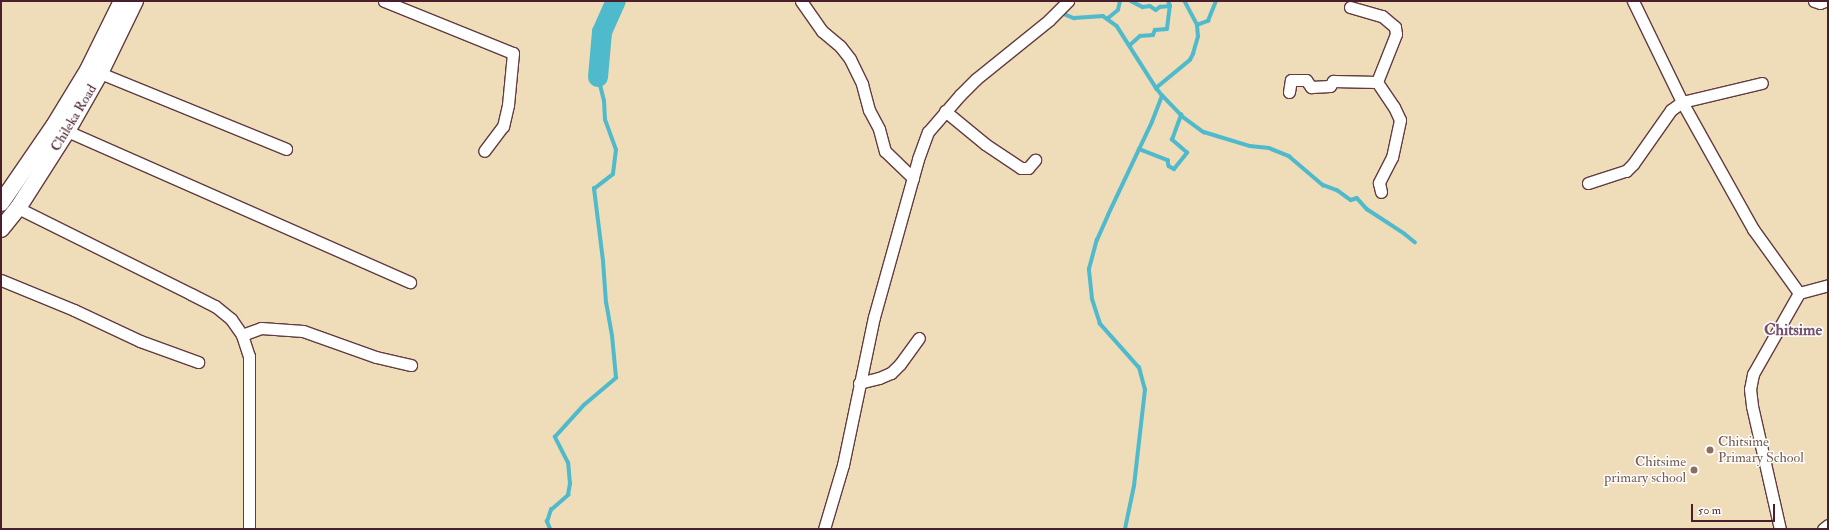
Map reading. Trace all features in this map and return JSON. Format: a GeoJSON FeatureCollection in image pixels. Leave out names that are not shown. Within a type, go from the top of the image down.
{"type":"FeatureCollection","features":[{"type":"Feature","properties":{"kind":"highway","name":"Chileka Road"},"geometry":{"type":"LineString","coordinates":[[1,203],[54,126],[88,70],[122,1]]}},
{"type":"Feature","properties":{"kind":"highway","name":"Chileka Road"},"geometry":{"type":"LineString","coordinates":[[1,230],[18,208],[67,132],[100,73],[136,1]]}},
{"type":"Feature","properties":{"kind":"street"},"geometry":{"type":"LineString","coordinates":[[384,1],[513,53],[508,105],[503,126],[484,151]]}},
{"type":"Feature","properties":{"kind":"street"},"geometry":{"type":"LineString","coordinates":[[801,1],[822,31],[840,46],[850,59],[862,84],[869,110],[878,129],[885,151],[913,178]]}},
{"type":"Feature","properties":{"kind":"street"},"geometry":{"type":"LineString","coordinates":[[824,529],[843,465],[874,317],[913,178],[928,132],[945,111],[976,79],[1049,20],[1068,1]]}},
{"type":"Feature","properties":{"kind":"street"},"geometry":{"type":"LineString","coordinates":[[1632,1],[1682,102],[1753,229],[1799,293]]}},
{"type":"Feature","properties":{"kind":"street"},"geometry":{"type":"LineString","coordinates":[[1814,1],[1820,4],[1825,1]]}},
{"type":"Feature","properties":{"kind":"street"},"geometry":{"type":"LineString","coordinates":[[1350,6],[1382,16],[1395,27],[1396,34],[1377,82]]}},
{"type":"Feature","properties":{"kind":"street"},"geometry":{"type":"LineString","coordinates":[[100,73],[286,149]]}},
{"type":"Feature","properties":{"kind":"street"},"geometry":{"type":"LineString","coordinates":[[1289,92],[1291,80],[1306,80],[1311,87],[1330,86],[1333,81],[1377,82]]}},
{"type":"Feature","properties":{"kind":"street"},"geometry":{"type":"LineString","coordinates":[[1377,82],[1394,107],[1400,120],[1392,157],[1379,183],[1381,192]]}},
{"type":"Feature","properties":{"kind":"street"},"geometry":{"type":"LineString","coordinates":[[1588,183],[1626,171],[1633,164],[1671,110],[1682,102],[1762,83]]}},
{"type":"Feature","properties":{"kind":"street"},"geometry":{"type":"LineString","coordinates":[[945,111],[985,144],[1021,168],[1028,168],[1034,160]]}},
{"type":"Feature","properties":{"kind":"street"},"geometry":{"type":"LineString","coordinates":[[67,132],[410,282]]}},
{"type":"Feature","properties":{"kind":"street"},"geometry":{"type":"LineString","coordinates":[[18,208],[215,306],[231,319],[242,335],[249,356],[249,529]]}},
{"type":"Feature","properties":{"kind":"street"},"geometry":{"type":"LineString","coordinates":[[1,280],[74,310],[140,340],[198,362]]}},
{"type":"Feature","properties":{"kind":"street"},"geometry":{"type":"LineString","coordinates":[[1780,529],[1752,406],[1750,389],[1753,374],[1799,293],[1828,284]]}},
{"type":"Feature","properties":{"kind":"street"},"geometry":{"type":"LineString","coordinates":[[242,335],[261,328],[303,332],[376,357],[411,365]]}},
{"type":"Feature","properties":{"kind":"street"},"geometry":{"type":"LineString","coordinates":[[859,383],[891,373],[900,364],[918,338]]}},
{"type":"Feature","properties":{"kind":"street"},"geometry":{"type":"LineString","coordinates":[[1823,529],[1828,525]]}},
{"type":"Feature","properties":{"kind":"waterway"},"geometry":{"type":"LineString","coordinates":[[598,77],[602,32],[616,1]]}},
{"type":"Feature","properties":{"kind":"waterway"},"geometry":{"type":"LineString","coordinates":[[1107,19],[1118,10],[1120,1]]}},
{"type":"Feature","properties":{"kind":"waterway"},"geometry":{"type":"LineString","coordinates":[[1131,1],[1143,7],[1150,6],[1156,10],[1160,7],[1170,6]]}},
{"type":"Feature","properties":{"kind":"waterway"},"geometry":{"type":"LineString","coordinates":[[1130,45],[1140,36],[1153,35],[1155,30],[1167,29],[1170,6],[1168,1]]}},
{"type":"Feature","properties":{"kind":"waterway"},"geometry":{"type":"LineString","coordinates":[[1125,529],[1134,486],[1145,390],[1139,368],[1100,324],[1092,299],[1089,269],[1097,240],[1152,122],[1162,96],[1156,88],[1190,60],[1193,54],[1198,37],[1197,25],[1184,1]]}},
{"type":"Feature","properties":{"kind":"waterway"},"geometry":{"type":"LineString","coordinates":[[1197,25],[1208,21],[1216,1]]}},
{"type":"Feature","properties":{"kind":"waterway"},"geometry":{"type":"LineString","coordinates":[[1064,14],[1074,18],[1103,16],[1117,26],[1157,89]]}},
{"type":"Feature","properties":{"kind":"waterway"},"geometry":{"type":"LineString","coordinates":[[550,529],[547,522],[551,510],[568,495],[570,484],[568,463],[555,437],[584,405],[616,378],[612,336],[606,303],[603,261],[594,189],[613,174],[616,150],[605,120],[604,101],[598,77]]}},
{"type":"Feature","properties":{"kind":"waterway"},"geometry":{"type":"LineString","coordinates":[[1162,95],[1183,117],[1204,132],[1250,146],[1269,148],[1289,156],[1323,185],[1337,190],[1351,200],[1357,198],[1367,209],[1415,242]]}},
{"type":"Feature","properties":{"kind":"waterway"},"geometry":{"type":"LineString","coordinates":[[1139,149],[1168,160],[1169,166],[1174,169],[1187,153],[1172,140],[1181,115]]}},
{"type":"Feature","properties":{"kind":"place","name":"Chitsime Primary School"},"geometry":{"type":"Point","coordinates":[1710,450]}},
{"type":"Feature","properties":{"kind":"place","name":"Chitsime primary school"},"geometry":{"type":"Point","coordinates":[1694,470]}},
{"type":"Feature","properties":{"kind":"district","name":"Chitsime"},"geometry":{"type":"Point","coordinates":[1793,330]}}]}
